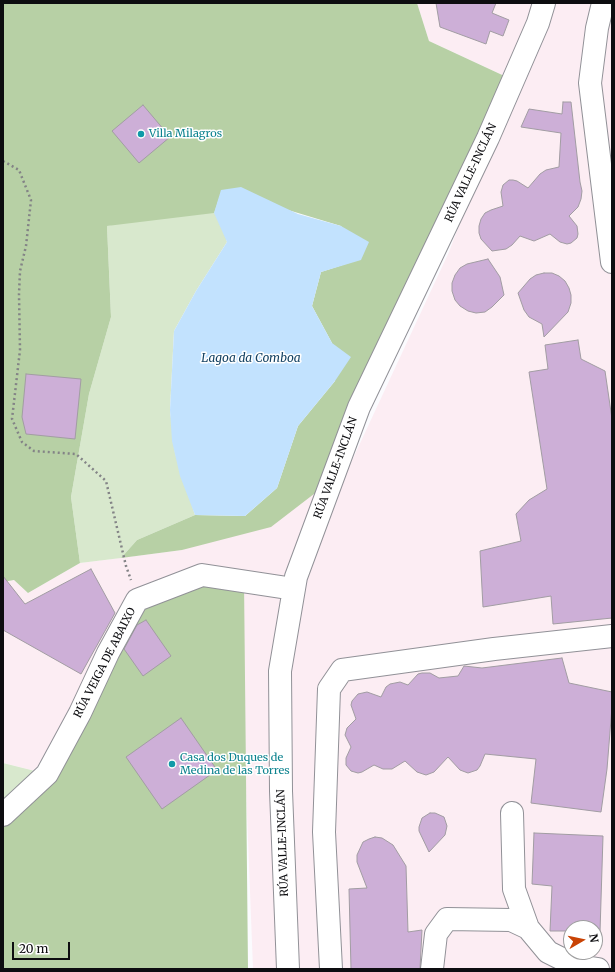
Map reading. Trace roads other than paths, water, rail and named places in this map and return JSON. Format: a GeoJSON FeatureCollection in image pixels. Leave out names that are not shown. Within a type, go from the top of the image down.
{"type":"FeatureCollection","features":[{"type":"Feature","properties":{"kind":"street","name":"RÚA VALLE-INCLÁN"},"geometry":{"type":"LineString","coordinates":[[288,969],[282,791],[280,670],[296,577],[359,407],[488,138],[538,23],[544,3]]}},
{"type":"Feature","properties":{"kind":"street"},"geometry":{"type":"LineString","coordinates":[[603,3],[597,28],[590,83],[612,262]]}},
{"type":"Feature","properties":{"kind":"street","name":"RÚA VEIGA DE ABAIXO"},"geometry":{"type":"LineString","coordinates":[[3,815],[47,774],[80,713],[108,653],[137,600],[202,575],[294,589]]}},
{"type":"Feature","properties":{"kind":"street"},"geometry":{"type":"LineString","coordinates":[[331,969],[324,832],[329,689],[342,670],[494,649],[612,636]]}},
{"type":"Feature","properties":{"kind":"street"},"geometry":{"type":"LineString","coordinates":[[512,813],[514,890],[528,928],[548,952],[562,959],[585,967],[598,969]]}},
{"type":"Feature","properties":{"kind":"street"},"geometry":{"type":"LineString","coordinates":[[432,969],[436,934],[447,919],[511,920],[528,928]]}},
{"type":"Feature","properties":{"kind":"street"},"geometry":{"type":"LineString","coordinates":[[607,969],[612,964]]}},
{"type":"Feature","properties":{"kind":"water","name":"Lagoa da Comboa"},"geometry":{"type":"Polygon","coordinates":[[[241,187],[298,214],[341,226],[369,242],[361,260],[321,272],[312,306],[332,343],[351,357],[335,381],[298,426],[277,488],[245,516],[195,515],[180,476],[172,441],[170,410],[174,331],[196,291],[227,242],[214,213],[221,190],[241,187]]]}},
{"type":"Feature","properties":{"kind":"place","name":"Villa Milagros"},"geometry":{"type":"Point","coordinates":[141,134]}},
{"type":"Feature","properties":{"kind":"place","name":"Casa dos Duques de Medina de las Torres"},"geometry":{"type":"Point","coordinates":[172,764]}}]}
